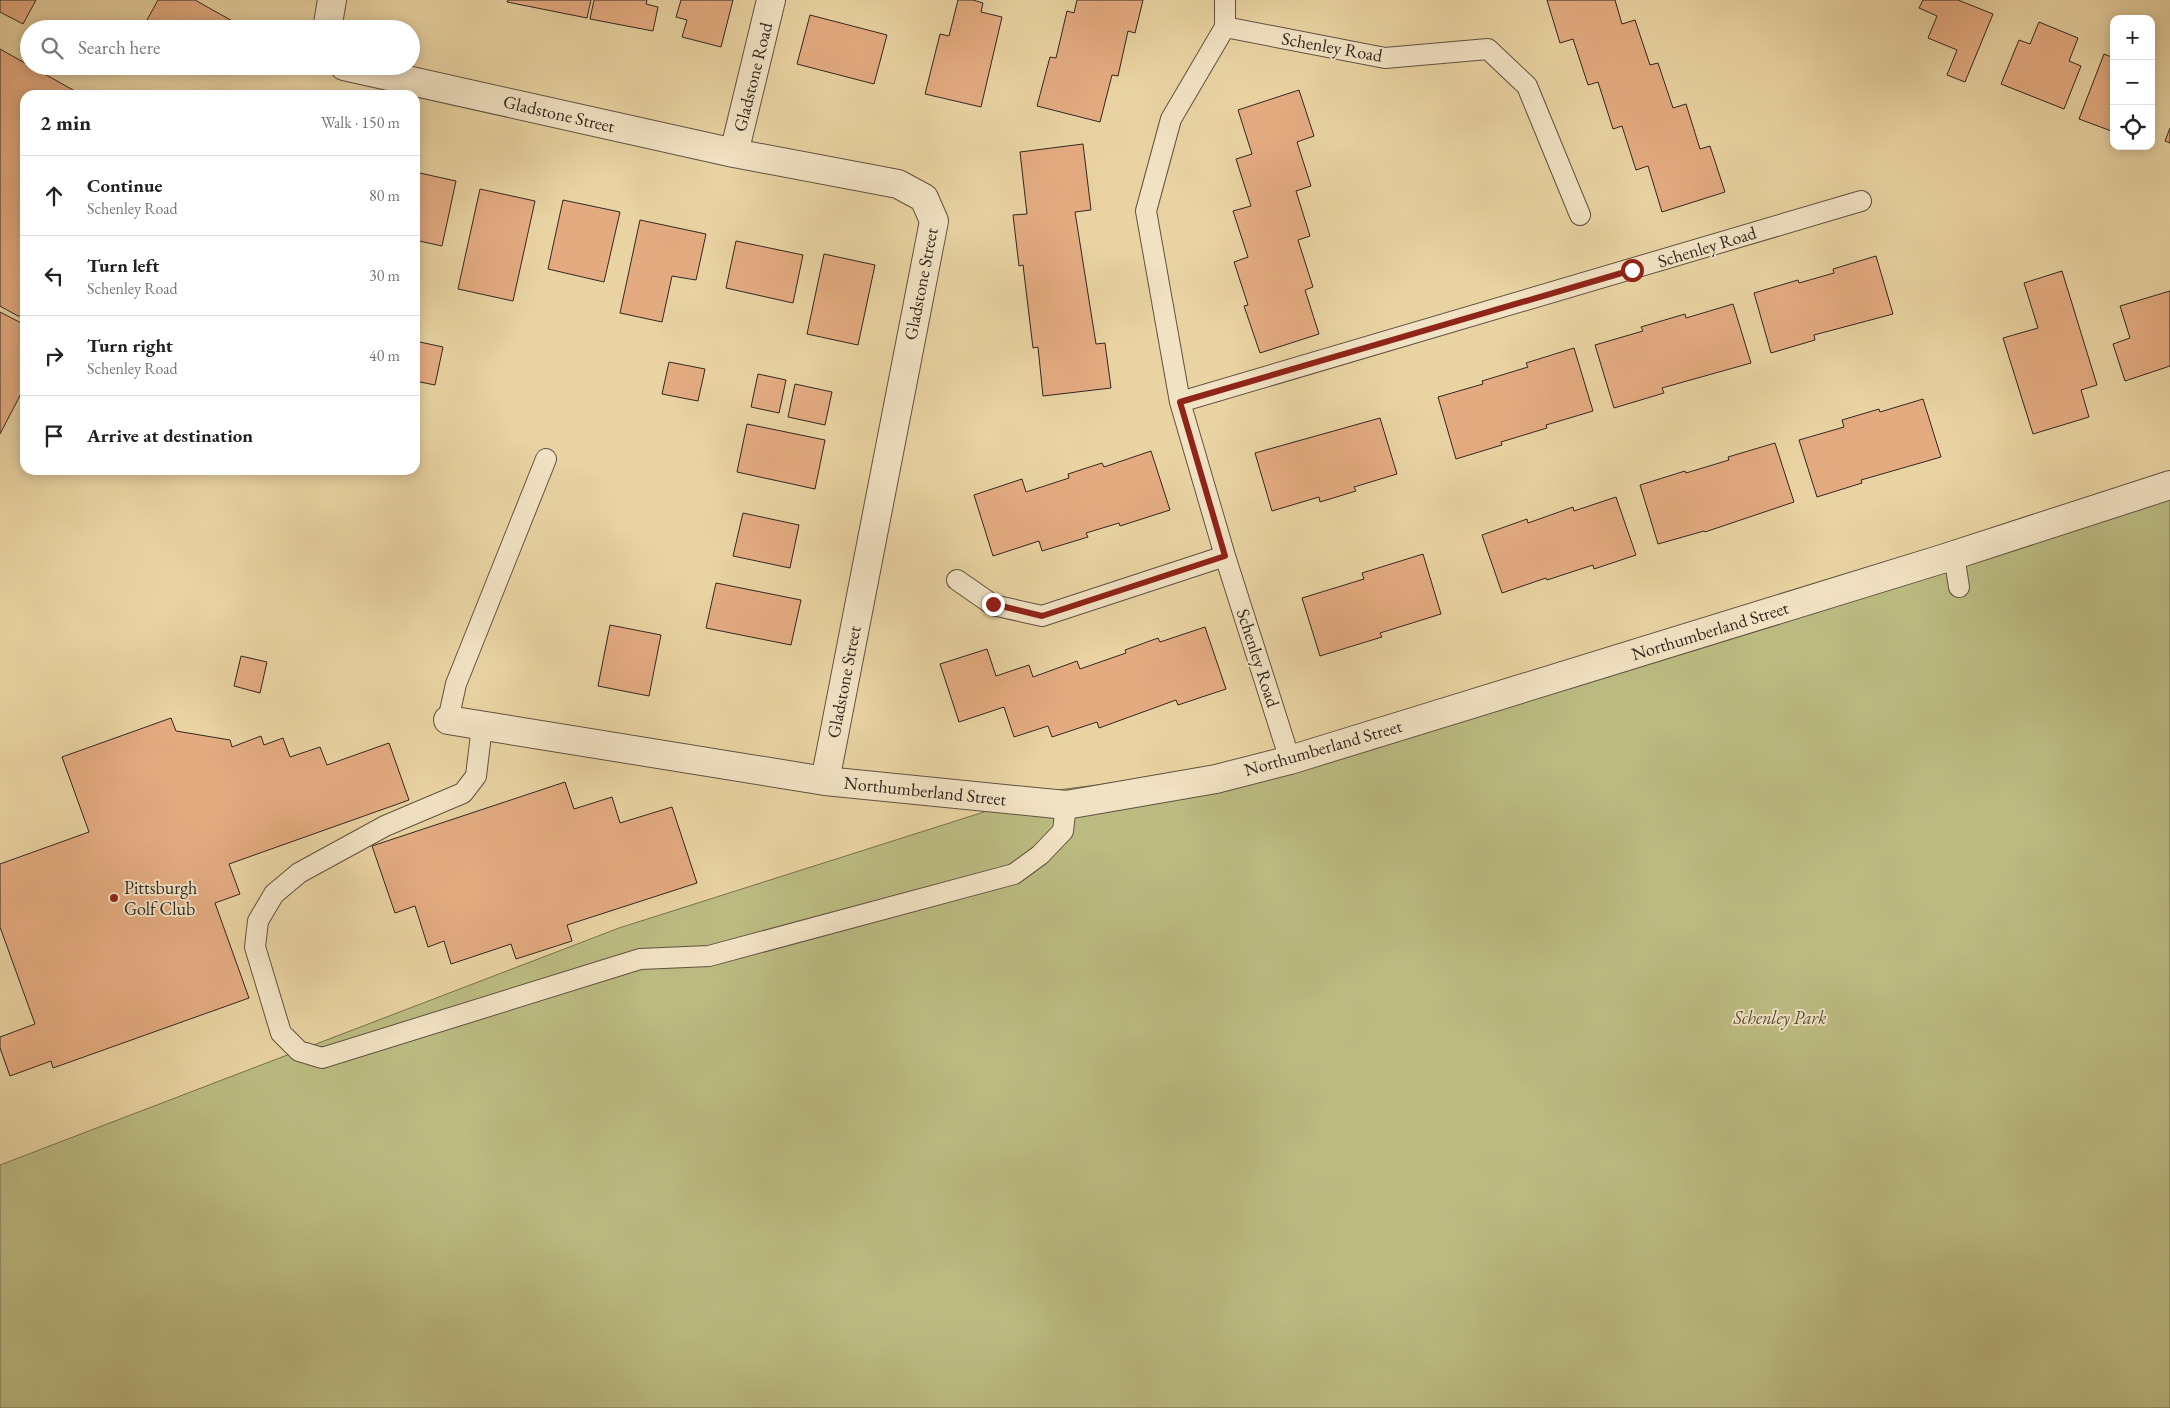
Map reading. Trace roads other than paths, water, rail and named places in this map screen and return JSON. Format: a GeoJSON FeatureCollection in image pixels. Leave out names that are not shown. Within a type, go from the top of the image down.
{"type":"FeatureCollection","features":[{"type":"Feature","properties":{"kind":"street"},"geometry":{"type":"LineString","coordinates":[[329,20],[332,0]]}},
{"type":"Feature","properties":{"kind":"street","name":"Gladstone Road"},"geometry":{"type":"LineString","coordinates":[[734,153],[771,0]]}},
{"type":"Feature","properties":{"kind":"street","name":"Gladstone Street"},"geometry":{"type":"LineString","coordinates":[[384,75],[734,153],[898,184],[924,198],[934,221],[825,781]]}},
{"type":"Feature","properties":{"kind":"street","name":"Northumberland Street"},"geometry":{"type":"LineString","coordinates":[[448,720],[825,781],[1066,805],[1216,779],[1290,760],[1954,556],[2170,485]]}},
{"type":"Feature","properties":{"kind":"lane"},"geometry":{"type":"LineString","coordinates":[[1225,0],[1225,27]]}},
{"type":"Feature","properties":{"kind":"lane","name":"Schenley Road"},"geometry":{"type":"LineString","coordinates":[[1290,760],[1225,556],[1180,402],[1146,211],[1171,119],[1225,27],[1385,58],[1488,49],[1527,86],[1580,214]]}},
{"type":"Feature","properties":{"kind":"lane","name":"Schenley Road"},"geometry":{"type":"LineString","coordinates":[[1180,402],[1861,201]]}},
{"type":"Feature","properties":{"kind":"lane"},"geometry":{"type":"LineString","coordinates":[[448,720],[456,684],[546,459]]}},
{"type":"Feature","properties":{"kind":"lane"},"geometry":{"type":"LineString","coordinates":[[957,580],[993,604],[1042,616],[1225,556]]}},
{"type":"Feature","properties":{"kind":"lane"},"geometry":{"type":"LineString","coordinates":[[1954,556],[1959,586]]}},
{"type":"Feature","properties":{"kind":"lane"},"geometry":{"type":"LineString","coordinates":[[482,726],[476,776],[463,793],[385,826],[299,873],[274,894],[258,921],[255,947],[281,1033],[299,1051],[322,1058],[640,959],[709,956],[1014,874],[1040,855],[1063,831],[1066,805]]}},
{"type":"Feature","properties":{"kind":"place","name":"Pittsburgh Golf Club"},"geometry":{"type":"Point","coordinates":[114,898]}},
{"type":"Feature","properties":{"kind":"park label","name":"Schenley Park"},"geometry":{"type":"Point","coordinates":[1780,1018]}}]}
